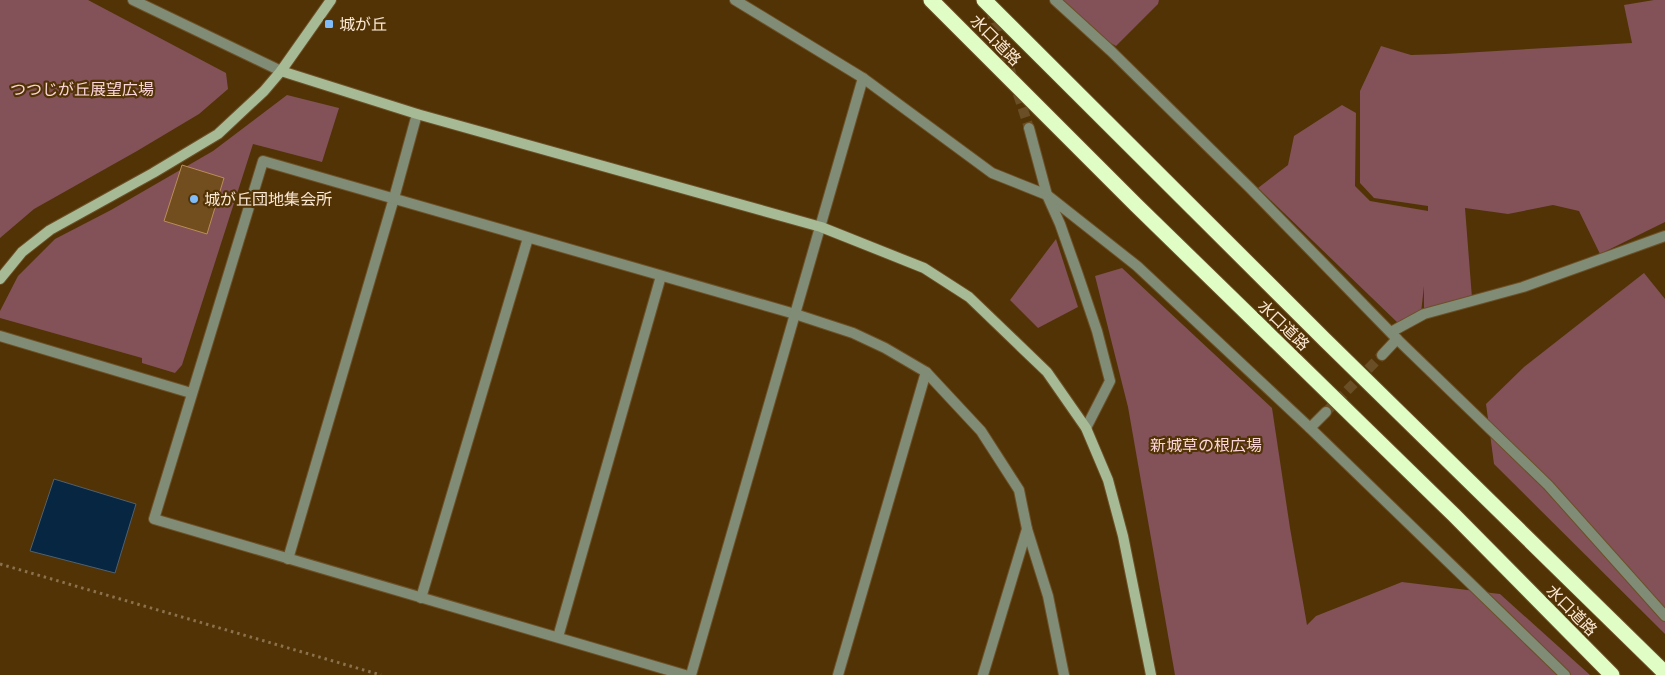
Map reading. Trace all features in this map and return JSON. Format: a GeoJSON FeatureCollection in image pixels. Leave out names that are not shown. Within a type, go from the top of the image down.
{"type":"FeatureCollection","features":[{"type":"Feature","properties":{"kind":"highway","name":"水口道路"},"geometry":{"type":"LineString","coordinates":[[931,0],[1136,205],[1454,515],[1612,675]]}},
{"type":"Feature","properties":{"kind":"highway","name":"水口道路"},"geometry":{"type":"LineString","coordinates":[[984,0],[1325,340],[1665,673]]}},
{"type":"Feature","properties":{"kind":"street"},"geometry":{"type":"LineString","coordinates":[[133,0],[281,70],[417,114],[821,227],[924,268],[969,297],[1047,372],[1086,428],[1108,480],[1123,536],[1151,675]]}},
{"type":"Feature","properties":{"kind":"street"},"geometry":{"type":"LineString","coordinates":[[0,279],[22,252],[50,230],[153,174],[218,134],[264,91],[331,0]]}},
{"type":"Feature","properties":{"kind":"street"},"geometry":{"type":"LineString","coordinates":[[735,0],[863,78],[992,172],[1047,195],[1137,266],[1310,428],[1565,675]]}},
{"type":"Feature","properties":{"kind":"street"},"geometry":{"type":"LineString","coordinates":[[1055,0],[1111,51],[1250,188],[1394,335],[1548,485],[1665,616]]}},
{"type":"Feature","properties":{"kind":"street"},"geometry":{"type":"LineString","coordinates":[[691,675],[863,78]]}},
{"type":"Feature","properties":{"kind":"street"},"geometry":{"type":"LineString","coordinates":[[288,559],[417,114]]}},
{"type":"Feature","properties":{"kind":"street"},"geometry":{"type":"LineString","coordinates":[[1029,128],[1047,195],[1060,224],[1097,330],[1110,381],[1086,428]]}},
{"type":"Feature","properties":{"kind":"street"},"geometry":{"type":"LineString","coordinates":[[684,675],[154,518],[263,161],[795,314],[853,333],[885,348],[926,372],[981,431],[1019,490],[1027,529],[1048,596],[1064,675]]}},
{"type":"Feature","properties":{"kind":"street"},"geometry":{"type":"LineString","coordinates":[[1382,355],[1394,335],[1424,314],[1523,287],[1665,236]]}},
{"type":"Feature","properties":{"kind":"street"},"geometry":{"type":"LineString","coordinates":[[420,598],[528,238]]}},
{"type":"Feature","properties":{"kind":"street"},"geometry":{"type":"LineString","coordinates":[[558,637],[661,276]]}},
{"type":"Feature","properties":{"kind":"street"},"geometry":{"type":"LineString","coordinates":[[0,336],[191,393]]}},
{"type":"Feature","properties":{"kind":"street"},"geometry":{"type":"LineString","coordinates":[[838,675],[926,372]]}},
{"type":"Feature","properties":{"kind":"street"},"geometry":{"type":"LineString","coordinates":[[1310,428],[1326,412]]}},
{"type":"Feature","properties":{"kind":"street"},"geometry":{"type":"LineString","coordinates":[[983,675],[1027,529]]}},
{"type":"Feature","properties":{"kind":"path"},"geometry":{"type":"LineString","coordinates":[[0,564],[381,675]]}},
{"type":"Feature","properties":{"kind":"green space","name":"つつじが丘展望広場"},"geometry":{"type":"Polygon","coordinates":[[[0,0],[88,0],[226,73],[228,89],[199,114],[34,209],[0,238],[0,0]]]}},
{"type":"Feature","properties":{"kind":"green space"},"geometry":{"type":"Polygon","coordinates":[[[1063,0],[1159,0],[1158,4],[1116,46],[1096,35],[1063,0]]]}},
{"type":"Feature","properties":{"kind":"green space"},"geometry":{"type":"Polygon","coordinates":[[[1665,0],[1665,222],[1600,254],[1579,211],[1553,205],[1508,214],[1465,208],[1472,298],[1424,310],[1424,286],[1421,313],[1398,323],[1258,188],[1288,165],[1294,136],[1342,105],[1356,113],[1355,186],[1370,201],[1428,211],[1428,206],[1374,198],[1360,183],[1360,91],[1381,46],[1411,55],[1632,43],[1624,5],[1665,0]]]}},
{"type":"Feature","properties":{"kind":"green space"},"geometry":{"type":"Polygon","coordinates":[[[287,95],[339,108],[322,162],[253,144],[182,365],[175,373],[142,363],[142,358],[0,318],[0,311],[18,276],[55,239],[111,210],[213,151],[287,95]]]}},
{"type":"Feature","properties":{"kind":"green space"},"geometry":{"type":"Polygon","coordinates":[[[1056,239],[1078,307],[1038,328],[1010,300],[1056,239]]]}},
{"type":"Feature","properties":{"kind":"green space","name":"新城草の根広場"},"geometry":{"type":"Polygon","coordinates":[[[1122,268],[1272,408],[1307,625],[1316,616],[1402,582],[1500,594],[1590,675],[1175,675],[1128,407],[1095,276],[1122,268]]]}},
{"type":"Feature","properties":{"kind":"green space"},"geometry":{"type":"Polygon","coordinates":[[[1644,273],[1665,299],[1665,634],[1494,464],[1486,404],[1524,367],[1644,273]]]}},
{"type":"Feature","properties":{"kind":"water"},"geometry":{"type":"Polygon","coordinates":[[[54,479],[136,504],[115,573],[30,551],[54,479]]]}},
{"type":"Feature","properties":{"kind":"building","name":"城が丘団地集会所"},"geometry":{"type":"Polygon","coordinates":[[[182,165],[224,178],[207,234],[164,221],[182,165]]]}},
{"type":"Feature","properties":{"kind":"tunnel"},"geometry":{"type":"LineString","coordinates":[[990,8],[1029,128]]}},
{"type":"Feature","properties":{"kind":"tunnel"},"geometry":{"type":"LineString","coordinates":[[1326,412],[1382,355]]}},
{"type":"Feature","properties":{"kind":"place","name":"城が丘"},"geometry":{"type":"Point","coordinates":[329,24]}},
{"type":"Feature","properties":{"kind":"place","name":"城が丘団地集会所"},"geometry":{"type":"Point","coordinates":[194,199]}}]}
